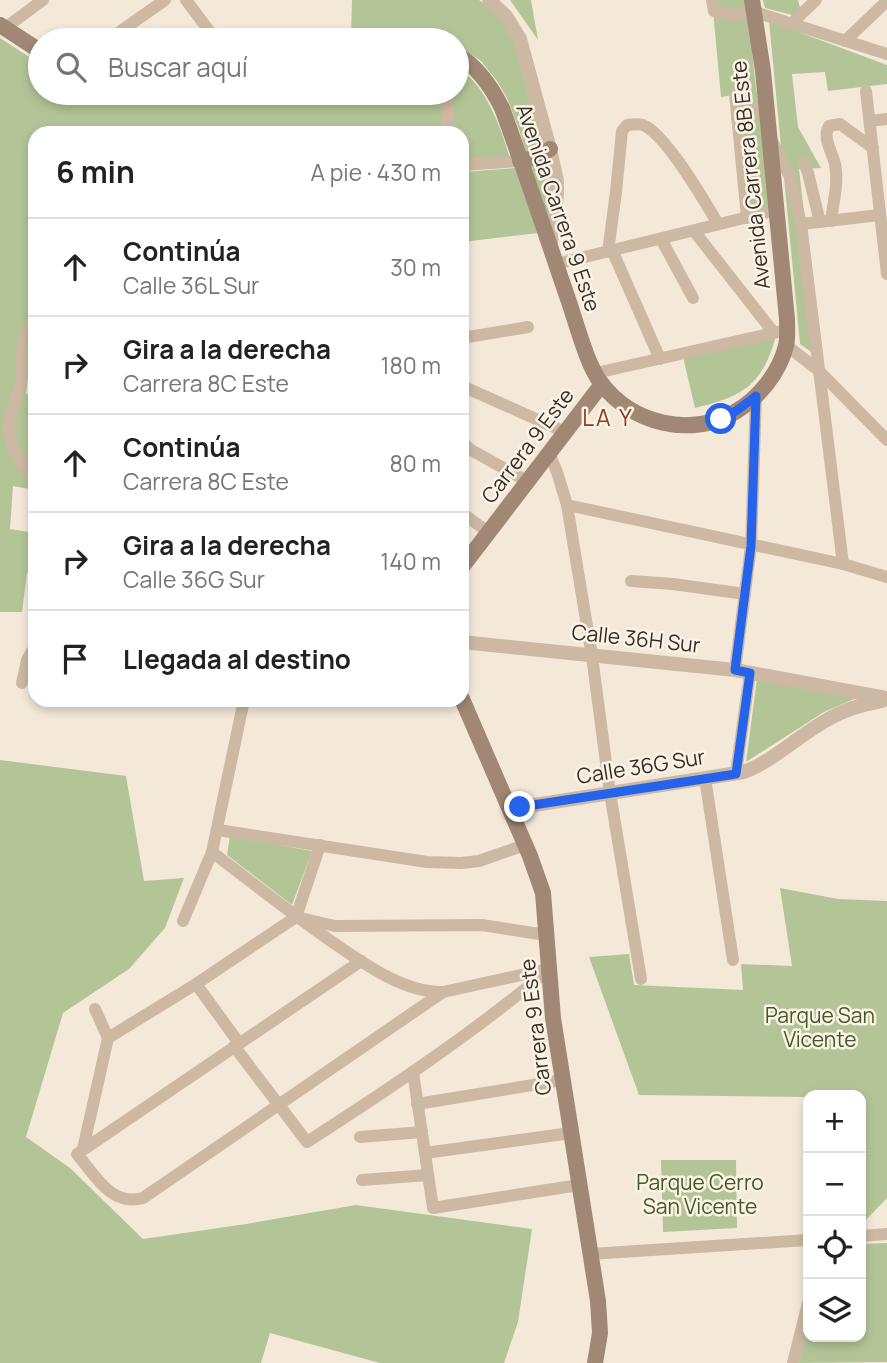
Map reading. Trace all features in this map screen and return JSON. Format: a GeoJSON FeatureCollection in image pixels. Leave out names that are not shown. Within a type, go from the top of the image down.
{"type":"FeatureCollection","features":[{"type":"Feature","properties":{"kind":"main road","name":"Avenida Carrera 8B Este"},"geometry":{"type":"LineString","coordinates":[[754,6],[776,210],[782,336]]}},
{"type":"Feature","properties":{"kind":"main road"},"geometry":{"type":"LineString","coordinates":[[2,26],[28,43]]}},
{"type":"Feature","properties":{"kind":"main road","name":"Avenida Carrera 9 Este"},"geometry":{"type":"LineString","coordinates":[[469,64],[476,68],[497,97],[599,379]]}},
{"type":"Feature","properties":{"kind":"main road"},"geometry":{"type":"LineString","coordinates":[[520,161],[537,157],[550,149]]}},
{"type":"Feature","properties":{"kind":"main road"},"geometry":{"type":"LineString","coordinates":[[599,379],[621,404],[652,420],[676,425],[706,424],[736,411],[768,383],[775,371],[782,336]]}},
{"type":"Feature","properties":{"kind":"main road","name":"Carrera 9 Este"},"geometry":{"type":"LineString","coordinates":[[469,558],[565,432],[599,379]]}},
{"type":"Feature","properties":{"kind":"main road","name":"Carrera 9 Este"},"geometry":{"type":"LineString","coordinates":[[465,707],[535,868],[542,893],[553,1018],[600,1318],[598,1361]]}},
{"type":"Feature","properties":{"kind":"street"},"geometry":{"type":"LineString","coordinates":[[2,26],[43,0]]}},
{"type":"Feature","properties":{"kind":"street"},"geometry":{"type":"LineString","coordinates":[[125,28],[166,0]]}},
{"type":"Feature","properties":{"kind":"street"},"geometry":{"type":"LineString","coordinates":[[186,0],[207,28]]}},
{"type":"Feature","properties":{"kind":"street"},"geometry":{"type":"LineString","coordinates":[[489,0],[511,22],[522,46],[550,149],[557,192],[550,248]]}},
{"type":"Feature","properties":{"kind":"street"},"geometry":{"type":"LineString","coordinates":[[791,24],[816,0]]}},
{"type":"Feature","properties":{"kind":"street"},"geometry":{"type":"LineString","coordinates":[[845,41],[887,1]]}},
{"type":"Feature","properties":{"kind":"street"},"geometry":{"type":"LineString","coordinates":[[713,6],[733,15],[754,6],[791,24],[887,54]]}},
{"type":"Feature","properties":{"kind":"street"},"geometry":{"type":"LineString","coordinates":[[866,91],[873,148],[882,190],[880,215],[887,274]]}},
{"type":"Feature","properties":{"kind":"street"},"geometry":{"type":"LineString","coordinates":[[735,94],[747,218]]}},
{"type":"Feature","properties":{"kind":"street"},"geometry":{"type":"LineString","coordinates":[[447,105],[448,126]]}},
{"type":"Feature","properties":{"kind":"street"},"geometry":{"type":"LineString","coordinates":[[737,118],[766,105]]}},
{"type":"Feature","properties":{"kind":"street"},"geometry":{"type":"LineString","coordinates":[[870,121],[887,119]]}},
{"type":"Feature","properties":{"kind":"street"},"geometry":{"type":"LineString","coordinates":[[826,221],[836,190],[837,175],[826,138],[829,126],[840,124],[873,148]]}},
{"type":"Feature","properties":{"kind":"street"},"geometry":{"type":"LineString","coordinates":[[660,359],[610,251],[622,131],[627,125],[645,126],[661,141],[687,174],[718,224]]}},
{"type":"Feature","properties":{"kind":"street"},"geometry":{"type":"LineString","coordinates":[[769,138],[790,177],[801,224],[843,564]]}},
{"type":"Feature","properties":{"kind":"street"},"geometry":{"type":"LineString","coordinates":[[469,165],[520,161]]}},
{"type":"Feature","properties":{"kind":"street"},"geometry":{"type":"LineString","coordinates":[[804,163],[826,221]]}},
{"type":"Feature","properties":{"kind":"street"},"geometry":{"type":"LineString","coordinates":[[556,264],[776,210]]}},
{"type":"Feature","properties":{"kind":"street"},"geometry":{"type":"LineString","coordinates":[[801,224],[880,215]]}},
{"type":"Feature","properties":{"kind":"street"},"geometry":{"type":"LineString","coordinates":[[694,230],[782,336],[887,440]]}},
{"type":"Feature","properties":{"kind":"street"},"geometry":{"type":"LineString","coordinates":[[661,239],[693,298]]}},
{"type":"Feature","properties":{"kind":"street"},"geometry":{"type":"LineString","coordinates":[[469,337],[528,327]]}},
{"type":"Feature","properties":{"kind":"street"},"geometry":{"type":"LineString","coordinates":[[28,332],[23,342],[19,395],[11,414],[9,429],[16,456],[28,472]]}},
{"type":"Feature","properties":{"kind":"street"},"geometry":{"type":"LineString","coordinates":[[599,379],[660,359],[782,336]]}},
{"type":"Feature","properties":{"kind":"street"},"geometry":{"type":"LineString","coordinates":[[469,389],[565,432]]}},
{"type":"Feature","properties":{"kind":"street"},"geometry":{"type":"LineString","coordinates":[[736,774],[745,594],[751,546],[756,396]]}},
{"type":"Feature","properties":{"kind":"street"},"geometry":{"type":"LineString","coordinates":[[469,448],[527,481]]}},
{"type":"Feature","properties":{"kind":"street"},"geometry":{"type":"LineString","coordinates":[[549,453],[567,505],[641,979]]}},
{"type":"Feature","properties":{"kind":"street"},"geometry":{"type":"LineString","coordinates":[[567,505],[843,564],[887,577]]}},
{"type":"Feature","properties":{"kind":"street"},"geometry":{"type":"LineString","coordinates":[[469,518],[488,532]]}},
{"type":"Feature","properties":{"kind":"street"},"geometry":{"type":"LineString","coordinates":[[631,581],[745,594]]}},
{"type":"Feature","properties":{"kind":"street","name":"Calle 36H Sur"},"geometry":{"type":"LineString","coordinates":[[469,643],[742,672],[887,699]]}},
{"type":"Feature","properties":{"kind":"street"},"geometry":{"type":"LineString","coordinates":[[22,683],[28,658]]}},
{"type":"Feature","properties":{"kind":"street","name":"Calle 36G Sur"},"geometry":{"type":"LineString","coordinates":[[509,809],[736,774],[763,763],[834,716],[858,706],[887,699]]}},
{"type":"Feature","properties":{"kind":"street"},"geometry":{"type":"LineString","coordinates":[[183,921],[212,852],[243,707]]}},
{"type":"Feature","properties":{"kind":"street"},"geometry":{"type":"LineString","coordinates":[[705,778],[733,960]]}},
{"type":"Feature","properties":{"kind":"street"},"geometry":{"type":"LineString","coordinates":[[218,830],[405,860],[461,863],[487,859],[525,845]]}},
{"type":"Feature","properties":{"kind":"street"},"geometry":{"type":"LineString","coordinates":[[108,1038],[196,984],[296,917],[320,845]]}},
{"type":"Feature","properties":{"kind":"street"},"geometry":{"type":"LineString","coordinates":[[212,852],[296,917],[360,961],[412,986],[443,992],[549,969]]}},
{"type":"Feature","properties":{"kind":"street"},"geometry":{"type":"LineString","coordinates":[[296,917],[335,926],[482,925],[547,935]]}},
{"type":"Feature","properties":{"kind":"street"},"geometry":{"type":"LineString","coordinates":[[80,1151],[360,961]]}},
{"type":"Feature","properties":{"kind":"street"},"geometry":{"type":"LineString","coordinates":[[196,984],[278,1105],[307,1142],[413,1072],[549,969]]}},
{"type":"Feature","properties":{"kind":"street"},"geometry":{"type":"LineString","coordinates":[[95,1009],[108,1038],[80,1151],[110,1193],[132,1200],[149,1195],[443,992]]}},
{"type":"Feature","properties":{"kind":"street"},"geometry":{"type":"LineString","coordinates":[[413,1072],[433,1208],[579,1185]]}},
{"type":"Feature","properties":{"kind":"street"},"geometry":{"type":"LineString","coordinates":[[417,1104],[563,1080]]}},
{"type":"Feature","properties":{"kind":"street"},"geometry":{"type":"LineString","coordinates":[[360,1137],[422,1132]]}},
{"type":"Feature","properties":{"kind":"street"},"geometry":{"type":"LineString","coordinates":[[425,1153],[571,1133]]}},
{"type":"Feature","properties":{"kind":"street"},"geometry":{"type":"LineString","coordinates":[[362,1180],[428,1175]]}},
{"type":"Feature","properties":{"kind":"street"},"geometry":{"type":"LineString","coordinates":[[866,1236],[887,1234]]}},
{"type":"Feature","properties":{"kind":"street"},"geometry":{"type":"LineString","coordinates":[[590,1254],[803,1240]]}},
{"type":"Feature","properties":{"kind":"street"},"geometry":{"type":"LineString","coordinates":[[793,1363],[803,1323]]}},
{"type":"Feature","properties":{"kind":"green space"},"geometry":{"type":"Polygon","coordinates":[[[352,0],[479,0],[492,9],[516,45],[548,173],[548,226],[507,98],[481,61],[469,52],[469,28],[351,28],[352,0]]]}},
{"type":"Feature","properties":{"kind":"green space"},"geometry":{"type":"Polygon","coordinates":[[[510,0],[531,0],[538,40],[510,0]]]}},
{"type":"Feature","properties":{"kind":"green space"},"geometry":{"type":"Polygon","coordinates":[[[712,0],[745,0],[771,206],[746,211],[734,95],[721,97],[712,0]]]}},
{"type":"Feature","properties":{"kind":"green space"},"geometry":{"type":"Polygon","coordinates":[[[763,0],[798,0],[801,11],[792,15],[765,8],[763,0]]]}},
{"type":"Feature","properties":{"kind":"green space"},"geometry":{"type":"Polygon","coordinates":[[[769,21],[887,65],[887,84],[828,91],[825,72],[792,74],[798,127],[821,168],[799,169],[821,359],[800,344],[769,21]]]}},
{"type":"Feature","properties":{"kind":"green space"},"geometry":{"type":"Polygon","coordinates":[[[0,38],[28,56],[28,105],[469,105],[469,77],[491,108],[510,158],[469,161],[469,126],[28,126],[28,489],[13,486],[10,529],[28,532],[28,573],[22,612],[0,612],[0,38]]]}},
{"type":"Feature","properties":{"kind":"green space"},"geometry":{"type":"Polygon","coordinates":[[[515,168],[538,233],[469,241],[469,171],[515,168]]]}},
{"type":"Feature","properties":{"kind":"green space"},"geometry":{"type":"Polygon","coordinates":[[[776,336],[764,367],[748,386],[726,399],[695,408],[683,357],[776,336]]]}},
{"type":"Feature","properties":{"kind":"green space"},"geometry":{"type":"Polygon","coordinates":[[[757,679],[859,697],[824,712],[746,762],[757,679]]]}},
{"type":"Feature","properties":{"kind":"green space"},"geometry":{"type":"Polygon","coordinates":[[[0,760],[126,776],[144,881],[184,878],[165,928],[129,969],[63,1013],[26,1137],[70,1168],[143,1239],[356,1205],[532,1229],[518,1322],[504,1363],[380,1363],[270,1333],[261,1363],[0,1363],[0,760]]]}},
{"type":"Feature","properties":{"kind":"green space"},"geometry":{"type":"Polygon","coordinates":[[[230,836],[312,851],[292,905],[227,855],[230,836]]]}},
{"type":"Feature","properties":{"kind":"green space","name":"Parque San Vicente"},"geometry":{"type":"Polygon","coordinates":[[[780,888],[838,899],[887,901],[887,1198],[866,1220],[866,1090],[803,1090],[803,1097],[639,1095],[589,957],[629,954],[634,985],[743,990],[741,964],[792,966],[780,888]]]}},
{"type":"Feature","properties":{"kind":"green space","name":"Parque Cerro San Vicente"},"geometry":{"type":"Polygon","coordinates":[[[661,1160],[736,1160],[737,1228],[663,1232],[661,1160]]]}},
{"type":"Feature","properties":{"kind":"green space"},"geometry":{"type":"Polygon","coordinates":[[[887,1243],[887,1362],[799,1363],[804,1342],[866,1342],[866,1244],[887,1243]]]}},
{"type":"Feature","properties":{"kind":"district","name":"LA Y"},"geometry":{"type":"Point","coordinates":[608,418]}},
{"type":"Feature","properties":{"kind":"route"},"geometry":{"type":"LineString","coordinates":[[520,807],[736,774],[750,673],[735,670],[751,546],[756,396],[721,419]]}}]}
